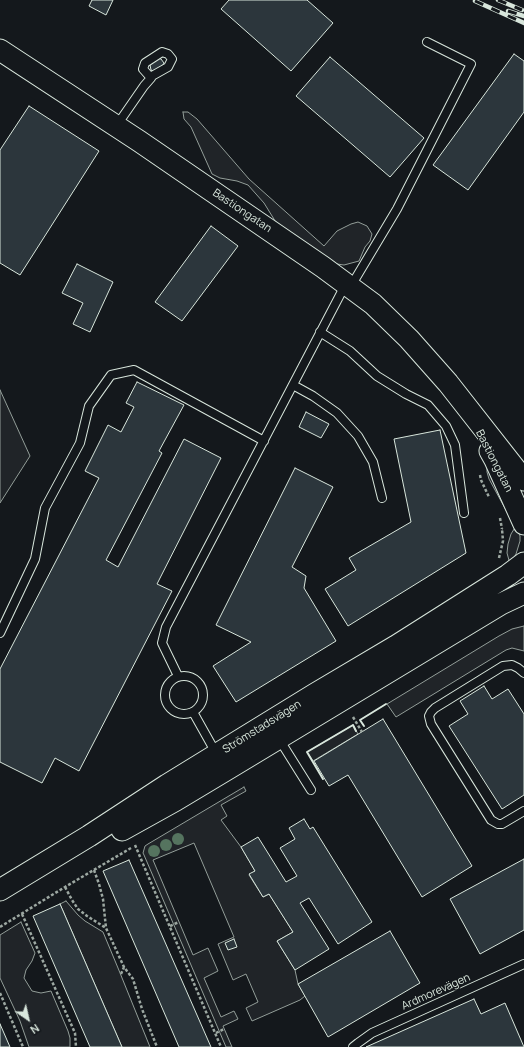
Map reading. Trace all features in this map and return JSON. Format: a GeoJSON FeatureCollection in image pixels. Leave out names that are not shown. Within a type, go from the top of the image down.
{"type":"FeatureCollection","features":[{"type":"Feature","properties":{"kind":"main road","name":"Bastiongatan"},"geometry":{"type":"LineString","coordinates":[[0,50],[116,126],[349,285],[373,304],[409,338],[448,383],[524,480]]}},
{"type":"Feature","properties":{"kind":"main road","name":"Bastiongatan"},"geometry":{"type":"LineString","coordinates":[[461,400],[495,460],[523,520]]}},
{"type":"Feature","properties":{"kind":"main road","name":"Strömstadsvägen"},"geometry":{"type":"LineString","coordinates":[[274,730],[315,694],[396,646],[524,564]]}},
{"type":"Feature","properties":{"kind":"main road","name":"Strömstadsvägen"},"geometry":{"type":"LineString","coordinates":[[0,904],[95,845],[176,800],[222,762],[274,730],[501,604],[524,593]]}},
{"type":"Feature","properties":{"kind":"main road","name":"Strömstadsvägen"},"geometry":{"type":"LineString","coordinates":[[0,890],[89,836],[167,784],[222,762]]}},
{"type":"Feature","properties":{"kind":"lane"},"geometry":{"type":"LineString","coordinates":[[178,676],[162,643],[166,627],[320,332],[397,209],[471,64],[427,42]]}},
{"type":"Feature","properties":{"kind":"lane"},"geometry":{"type":"LineString","coordinates":[[116,126],[151,78]]}},
{"type":"Feature","properties":{"kind":"lane"},"geometry":{"type":"LineString","coordinates":[[320,332],[350,352],[377,376],[406,394],[428,405],[446,426],[455,445],[464,513]]}},
{"type":"Feature","properties":{"kind":"lane"},"geometry":{"type":"LineString","coordinates":[[0,633],[36,559],[45,508],[80,443],[89,406],[111,375],[134,370],[264,441]]}},
{"type":"Feature","properties":{"kind":"lane"},"geometry":{"type":"LineString","coordinates":[[293,384],[337,413],[358,436],[373,462],[382,498]]}},
{"type":"Feature","properties":{"kind":"lane"},"geometry":{"type":"LineString","coordinates":[[524,673],[512,665],[503,666],[435,708],[429,716],[431,724],[491,820],[498,824],[502,824],[524,811]]}},
{"type":"Feature","properties":{"kind":"lane"},"geometry":{"type":"LineString","coordinates":[[184,675],[191,677],[201,685],[203,691],[202,703],[198,709],[193,712],[187,714],[174,712],[169,708],[166,702],[164,696],[165,690],[168,684],[178,676],[184,675]]}},
{"type":"Feature","properties":{"kind":"lane"},"geometry":{"type":"LineString","coordinates":[[193,712],[222,762]]}},
{"type":"Feature","properties":{"kind":"lane"},"geometry":{"type":"LineString","coordinates":[[274,730],[311,790]]}},
{"type":"Feature","properties":{"kind":"lane","name":"Ardmorevägen"},"geometry":{"type":"LineString","coordinates":[[356,1045],[372,1033],[524,964]]}},
{"type":"Feature","properties":{"kind":"path"},"geometry":{"type":"LineString","coordinates":[[498,562],[503,541],[502,529],[523,520]]}},
{"type":"Feature","properties":{"kind":"path"},"geometry":{"type":"LineString","coordinates":[[353,717],[362,732]]}},
{"type":"Feature","properties":{"kind":"path"},"geometry":{"type":"LineString","coordinates":[[135,846],[222,1047]]}},
{"type":"Feature","properties":{"kind":"path"},"geometry":{"type":"LineString","coordinates":[[94,870],[103,899],[106,928],[124,967],[133,979],[142,1009],[157,1047]]}},
{"type":"Feature","properties":{"kind":"path"},"geometry":{"type":"LineString","coordinates":[[65,887],[78,909],[106,928]]}},
{"type":"Feature","properties":{"kind":"path"},"geometry":{"type":"LineString","coordinates":[[22,914],[75,1033],[76,1047]]}},
{"type":"Feature","properties":{"kind":"path"},"geometry":{"type":"LineString","coordinates":[[170,926],[179,922]]}},
{"type":"Feature","properties":{"kind":"path"},"geometry":{"type":"LineString","coordinates":[[121,974],[124,967]]}},
{"type":"Feature","properties":{"kind":"path"},"geometry":{"type":"LineString","coordinates":[[0,993],[23,1047]]}},
{"type":"Feature","properties":{"kind":"path"},"geometry":{"type":"LineString","coordinates":[[216,1033],[224,1029]]}},
{"type":"Feature","properties":{"kind":"shaded area"},"geometry":{"type":"Polygon","coordinates":[[[183,112],[188,112],[197,119],[249,179],[324,246],[337,231],[351,224],[358,222],[367,226],[372,234],[370,241],[365,247],[359,261],[344,265],[337,264],[321,256],[277,224],[264,203],[248,185],[237,181],[220,178],[212,174],[191,127],[184,119],[183,112]]]}},
{"type":"Feature","properties":{"kind":"shaded area"},"geometry":{"type":"Polygon","coordinates":[[[0,390],[30,456],[0,503],[0,390]]]}},
{"type":"Feature","properties":{"kind":"shaded area"},"geometry":{"type":"Polygon","coordinates":[[[487,466],[511,513],[507,512],[489,479],[487,466]]]}},
{"type":"Feature","properties":{"kind":"shaded area"},"geometry":{"type":"Polygon","coordinates":[[[516,526],[520,536],[520,541],[516,554],[510,564],[507,553],[508,544],[511,534],[516,526]]]}},
{"type":"Feature","properties":{"kind":"shaded area"},"geometry":{"type":"Polygon","coordinates":[[[524,626],[524,651],[512,648],[506,650],[396,717],[387,704],[499,636],[512,629],[524,626]]]}},
{"type":"Feature","properties":{"kind":"shaded area"},"geometry":{"type":"Polygon","coordinates":[[[353,725],[358,734],[313,761],[307,752],[353,725]]]}},
{"type":"Feature","properties":{"kind":"shaded area"},"geometry":{"type":"Polygon","coordinates":[[[244,787],[246,791],[221,805],[227,816],[221,820],[241,847],[255,871],[249,875],[263,897],[269,894],[293,932],[277,941],[295,970],[298,984],[305,996],[300,1000],[252,1021],[246,1008],[258,1002],[246,974],[233,980],[218,944],[234,937],[194,843],[153,860],[193,955],[208,948],[218,971],[204,978],[221,1017],[234,1011],[238,1019],[223,1026],[232,1047],[226,1047],[143,853],[145,846],[148,844],[244,787]]]}},
{"type":"Feature","properties":{"kind":"shaded area"},"geometry":{"type":"Polygon","coordinates":[[[66,901],[85,921],[103,932],[150,1047],[122,1047],[60,904],[66,901]]]}},
{"type":"Feature","properties":{"kind":"shaded area"},"geometry":{"type":"Polygon","coordinates":[[[21,922],[35,953],[26,970],[24,978],[32,991],[41,993],[51,991],[68,1031],[70,1047],[29,1047],[20,1021],[0,978],[0,935],[21,922]]]}},
{"type":"Feature","properties":{"kind":"building"},"geometry":{"type":"Polygon","coordinates":[[[92,0],[113,0],[106,15],[89,6],[92,0]]]}},
{"type":"Feature","properties":{"kind":"building"},"geometry":{"type":"Polygon","coordinates":[[[229,0],[307,0],[333,23],[291,71],[221,9],[229,0]]]}},
{"type":"Feature","properties":{"kind":"building"},"geometry":{"type":"Polygon","coordinates":[[[514,54],[524,61],[524,112],[468,190],[433,165],[514,54]]]}},
{"type":"Feature","properties":{"kind":"building"},"geometry":{"type":"Polygon","coordinates":[[[330,57],[424,138],[390,177],[296,96],[330,57]]]}},
{"type":"Feature","properties":{"kind":"building"},"geometry":{"type":"Polygon","coordinates":[[[158,58],[164,63],[153,71],[151,70],[150,65],[158,58]]]}},
{"type":"Feature","properties":{"kind":"building"},"geometry":{"type":"Polygon","coordinates":[[[29,106],[99,151],[20,275],[0,263],[0,150],[29,106]]]}},
{"type":"Feature","properties":{"kind":"building"},"geometry":{"type":"Polygon","coordinates":[[[211,226],[238,246],[182,321],[155,302],[211,226]]]}},
{"type":"Feature","properties":{"kind":"building"},"geometry":{"type":"Polygon","coordinates":[[[77,264],[113,282],[90,332],[73,324],[83,303],[62,293],[77,264]]]}},
{"type":"Feature","properties":{"kind":"building"},"geometry":{"type":"Polygon","coordinates":[[[137,382],[184,405],[159,451],[162,453],[106,560],[118,567],[184,439],[221,458],[157,584],[172,591],[79,771],[55,758],[42,783],[0,762],[0,669],[99,478],[85,471],[108,425],[121,432],[134,407],[126,403],[137,382]]]}},
{"type":"Feature","properties":{"kind":"building"},"geometry":{"type":"Polygon","coordinates":[[[306,412],[329,424],[321,438],[299,427],[306,412]]]}},
{"type":"Feature","properties":{"kind":"building"},"geometry":{"type":"Polygon","coordinates":[[[440,430],[466,553],[348,626],[325,589],[356,570],[349,558],[411,522],[394,439],[440,430]]]}},
{"type":"Feature","properties":{"kind":"building"},"geometry":{"type":"Polygon","coordinates":[[[295,468],[333,487],[292,567],[306,576],[304,588],[336,641],[236,702],[213,666],[251,642],[216,625],[295,468]]]}},
{"type":"Feature","properties":{"kind":"building"},"geometry":{"type":"Polygon","coordinates":[[[484,686],[492,699],[508,689],[524,714],[524,795],[502,809],[449,726],[468,714],[460,701],[484,686]]]}},
{"type":"Feature","properties":{"kind":"building"},"geometry":{"type":"Polygon","coordinates":[[[383,719],[472,866],[422,897],[348,775],[329,786],[314,761],[383,719]]]}},
{"type":"Feature","properties":{"kind":"building"},"geometry":{"type":"Polygon","coordinates":[[[304,819],[310,829],[313,827],[372,922],[338,944],[309,898],[300,903],[329,949],[295,970],[277,941],[293,932],[269,894],[263,897],[249,874],[255,871],[241,847],[258,837],[286,882],[297,876],[280,848],[295,839],[289,828],[304,819]]]}},
{"type":"Feature","properties":{"kind":"building"},"geometry":{"type":"Polygon","coordinates":[[[524,859],[524,930],[480,954],[450,899],[524,859]]]}},
{"type":"Feature","properties":{"kind":"building"},"geometry":{"type":"Polygon","coordinates":[[[129,860],[211,1047],[179,1047],[103,871],[129,860]]]}},
{"type":"Feature","properties":{"kind":"building"},"geometry":{"type":"Polygon","coordinates":[[[60,904],[122,1047],[90,1047],[33,916],[60,904]]]}},
{"type":"Feature","properties":{"kind":"building"},"geometry":{"type":"Polygon","coordinates":[[[390,931],[420,983],[328,1037],[298,984],[390,931]]]}},
{"type":"Feature","properties":{"kind":"building"},"geometry":{"type":"Polygon","coordinates":[[[234,939],[237,947],[228,950],[225,943],[234,939]]]}},
{"type":"Feature","properties":{"kind":"building"},"geometry":{"type":"Polygon","coordinates":[[[474,999],[481,1014],[505,1003],[524,1047],[366,1047],[474,999]]]}},
{"type":"Feature","properties":{"kind":"building"},"geometry":{"type":"Polygon","coordinates":[[[0,1024],[10,1047],[0,1047],[0,1024]]]}},
{"type":"Feature","properties":{"kind":"railway"},"geometry":{"type":"LineString","coordinates":[[498,0],[522,10]]}},
{"type":"Feature","properties":{"kind":"railway"},"geometry":{"type":"LineString","coordinates":[[475,1],[524,23]]}},
{"type":"Feature","properties":{"kind":"railway"},"geometry":{"type":"LineString","coordinates":[[508,11],[524,16]]}},
{"type":"Feature","properties":{"kind":"wall"},"geometry":{"type":"LineString","coordinates":[[364,726],[360,720],[386,704]]}},
{"type":"Feature","properties":{"kind":"wall"},"geometry":{"type":"LineString","coordinates":[[323,779],[307,752],[353,725],[356,731]]}}]}
